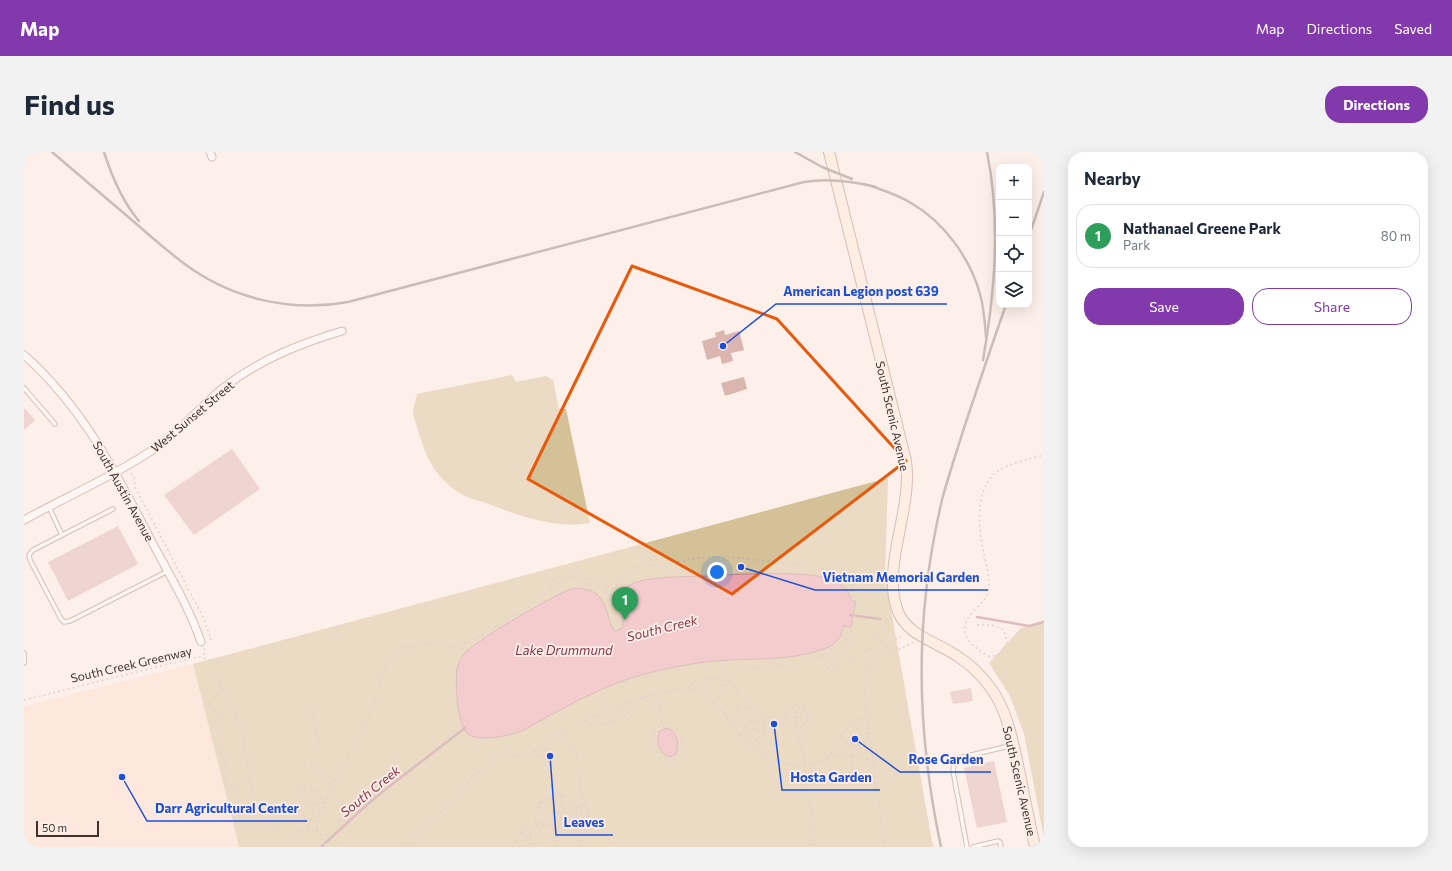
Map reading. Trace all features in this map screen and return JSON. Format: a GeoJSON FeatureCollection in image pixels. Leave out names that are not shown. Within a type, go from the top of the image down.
{"type":"FeatureCollection","features":[{"type":"Feature","properties":{"kind":"main road","name":"South Scenic Avenue"},"geometry":{"type":"LineString","coordinates":[[829,152],[907,469],[905,506],[896,554],[893,580],[897,609],[902,620],[913,632],[960,657],[971,666],[991,688],[1000,706],[1014,745],[1035,847]]}},
{"type":"Feature","properties":{"kind":"street","name":"West Sunset Street"},"geometry":{"type":"LineString","coordinates":[[24,520],[126,466],[159,446],[172,436],[222,389],[257,365],[288,349],[342,331]]}},
{"type":"Feature","properties":{"kind":"street","name":"South Austin Avenue"},"geometry":{"type":"LineString","coordinates":[[24,355],[67,400],[83,421],[115,472],[192,618],[201,642]]}},
{"type":"Feature","properties":{"kind":"lane"},"geometry":{"type":"LineString","coordinates":[[24,388],[54,424]]}},
{"type":"Feature","properties":{"kind":"lane"},"geometry":{"type":"LineString","coordinates":[[48,507],[62,535]]}},
{"type":"Feature","properties":{"kind":"lane"},"geometry":{"type":"LineString","coordinates":[[113,509],[33,550],[29,555],[30,560],[60,619],[64,622],[70,621],[168,571]]}},
{"type":"Feature","properties":{"kind":"lane"},"geometry":{"type":"LineString","coordinates":[[24,653],[24,661]]}},
{"type":"Feature","properties":{"kind":"lane"},"geometry":{"type":"LineString","coordinates":[[967,847],[959,809],[953,767],[959,758],[1014,745]]}},
{"type":"Feature","properties":{"kind":"lane"},"geometry":{"type":"LineString","coordinates":[[973,847],[998,841],[1000,842],[1001,847]]}},
{"type":"Feature","properties":{"kind":"path"},"geometry":{"type":"LineString","coordinates":[[978,625],[992,625],[1004,630],[1007,640],[1005,649],[1000,655],[990,657],[976,648],[964,633],[966,623],[972,614],[983,603],[988,593],[988,573],[979,526],[980,510],[986,485],[994,474],[1004,468],[1044,455]]}},
{"type":"Feature","properties":{"kind":"path"},"geometry":{"type":"LineString","coordinates":[[126,466],[134,478],[135,487],[206,625],[211,639],[201,642]]}},
{"type":"Feature","properties":{"kind":"path"},"geometry":{"type":"LineString","coordinates":[[618,623],[610,593],[622,575],[632,569],[697,558],[727,557],[809,565],[823,568],[839,575],[851,585],[856,601],[849,635],[832,652],[824,656],[790,665],[754,667],[739,670],[733,675],[715,703]]}},
{"type":"Feature","properties":{"kind":"path"},"geometry":{"type":"LineString","coordinates":[[552,588],[549,582],[565,574]]}},
{"type":"Feature","properties":{"kind":"path"},"geometry":{"type":"LineString","coordinates":[[322,807],[337,781],[367,719],[390,656],[397,649],[401,647],[427,645],[462,645],[475,639],[532,604],[562,580],[569,578],[599,580],[608,587],[610,586],[612,589]]}},
{"type":"Feature","properties":{"kind":"path"},"geometry":{"type":"LineString","coordinates":[[608,587],[605,590],[606,592],[610,593]]}},
{"type":"Feature","properties":{"kind":"path"},"geometry":{"type":"LineString","coordinates":[[870,632],[872,632],[890,650],[894,652],[914,642]]}},
{"type":"Feature","properties":{"kind":"path"},"geometry":{"type":"LineString","coordinates":[[885,847],[867,717],[864,675],[866,668],[878,657],[890,641],[901,637]]}},
{"type":"Feature","properties":{"kind":"path"},"geometry":{"type":"LineString","coordinates":[[847,638],[850,641],[850,645],[829,662],[828,667],[831,671],[836,670],[842,664],[858,655],[874,648],[878,648],[883,643]]}},
{"type":"Feature","properties":{"kind":"path","name":"South Creek Greenway"},"geometry":{"type":"LineString","coordinates":[[24,700],[193,658],[201,657],[212,661],[218,671],[223,689],[241,728],[257,807],[267,824],[272,828],[285,832],[302,832],[308,830],[316,832],[317,830],[327,847]]}},
{"type":"Feature","properties":{"kind":"path"},"geometry":{"type":"LineString","coordinates":[[379,667],[378,676],[381,680]]}},
{"type":"Feature","properties":{"kind":"path"},"geometry":{"type":"LineString","coordinates":[[706,680],[709,675],[712,676],[713,679]]}},
{"type":"Feature","properties":{"kind":"path"},"geometry":{"type":"LineString","coordinates":[[689,689],[693,682],[722,679],[734,687],[741,703],[745,704],[747,707]]}},
{"type":"Feature","properties":{"kind":"path"},"geometry":{"type":"LineString","coordinates":[[223,689],[212,698],[208,705],[211,710],[218,713],[222,723],[217,738],[222,744],[220,752],[222,757],[226,759],[225,772],[227,789],[231,791],[243,780],[250,778]]}},
{"type":"Feature","properties":{"kind":"path"},"geometry":{"type":"LineString","coordinates":[[404,847],[437,816],[478,772],[488,764],[501,757],[524,755],[554,736],[630,702],[670,692],[689,689],[702,692],[715,703],[740,736],[752,749],[762,755],[788,765],[799,766],[826,758],[844,755],[860,756],[874,761]]}},
{"type":"Feature","properties":{"kind":"path"},"geometry":{"type":"LineString","coordinates":[[659,711],[662,702],[670,692]]}},
{"type":"Feature","properties":{"kind":"path"},"geometry":{"type":"LineString","coordinates":[[642,698],[652,704],[659,711],[664,727]]}},
{"type":"Feature","properties":{"kind":"path"},"geometry":{"type":"LineString","coordinates":[[587,721],[592,726],[617,722],[630,709],[630,702]]}},
{"type":"Feature","properties":{"kind":"path"},"geometry":{"type":"LineString","coordinates":[[739,710],[738,706],[741,703]]}},
{"type":"Feature","properties":{"kind":"path"},"geometry":{"type":"LineString","coordinates":[[740,736],[755,729],[758,732],[780,724],[785,719],[788,708],[799,703],[804,704],[805,711],[809,719]]}},
{"type":"Feature","properties":{"kind":"path"},"geometry":{"type":"LineString","coordinates":[[727,718],[739,710],[742,712],[745,711],[747,707],[758,704]]}},
{"type":"Feature","properties":{"kind":"path"},"geometry":{"type":"LineString","coordinates":[[794,705],[805,711]]}},
{"type":"Feature","properties":{"kind":"path"},"geometry":{"type":"LineString","coordinates":[[794,705],[796,728],[806,764],[804,780],[812,813],[810,833],[811,847]]}},
{"type":"Feature","properties":{"kind":"path"},"geometry":{"type":"LineString","coordinates":[[312,709],[314,716],[313,724],[316,727],[318,734],[317,748],[311,759],[311,765],[314,769],[337,781]]}},
{"type":"Feature","properties":{"kind":"path"},"geometry":{"type":"LineString","coordinates":[[758,719],[764,725],[765,730],[757,739],[752,740],[745,730],[748,722],[752,720],[755,721],[758,719],[765,716],[769,717],[787,712]]}},
{"type":"Feature","properties":{"kind":"path"},"geometry":{"type":"LineString","coordinates":[[764,725],[770,720],[769,717]]}},
{"type":"Feature","properties":{"kind":"path"},"geometry":{"type":"LineString","coordinates":[[796,717],[809,719]]}},
{"type":"Feature","properties":{"kind":"path"},"geometry":{"type":"LineString","coordinates":[[826,758],[848,725],[858,718],[867,717]]}},
{"type":"Feature","properties":{"kind":"path"},"geometry":{"type":"LineString","coordinates":[[785,719],[796,728]]}},
{"type":"Feature","properties":{"kind":"path"},"geometry":{"type":"LineString","coordinates":[[796,728],[803,726],[809,719]]}},
{"type":"Feature","properties":{"kind":"path"},"geometry":{"type":"LineString","coordinates":[[755,721],[755,729]]}},
{"type":"Feature","properties":{"kind":"path"},"geometry":{"type":"LineString","coordinates":[[668,723],[675,727],[682,738],[683,744],[681,755],[673,761],[662,758],[654,744],[654,730],[663,724],[668,723]]}},
{"type":"Feature","properties":{"kind":"path"},"geometry":{"type":"LineString","coordinates":[[741,724],[746,726]]}},
{"type":"Feature","properties":{"kind":"path"},"geometry":{"type":"LineString","coordinates":[[780,724],[784,727]]}},
{"type":"Feature","properties":{"kind":"path"},"geometry":{"type":"LineString","coordinates":[[564,731],[576,753],[582,796],[588,810],[588,825],[579,847]]}},
{"type":"Feature","properties":{"kind":"path"},"geometry":{"type":"LineString","coordinates":[[844,755],[854,739],[869,733]]}},
{"type":"Feature","properties":{"kind":"path"},"geometry":{"type":"LineString","coordinates":[[841,737],[849,745],[856,746],[870,737]]}},
{"type":"Feature","properties":{"kind":"path"},"geometry":{"type":"LineString","coordinates":[[757,739],[759,747]]}},
{"type":"Feature","properties":{"kind":"path"},"geometry":{"type":"LineString","coordinates":[[854,739],[859,745],[860,756]]}},
{"type":"Feature","properties":{"kind":"path"},"geometry":{"type":"LineString","coordinates":[[534,750],[538,755],[544,756]]}},
{"type":"Feature","properties":{"kind":"path"},"geometry":{"type":"LineString","coordinates":[[852,755],[854,772]]}},
{"type":"Feature","properties":{"kind":"path"},"geometry":{"type":"LineString","coordinates":[[822,760],[831,766],[835,772],[842,775]]}},
{"type":"Feature","properties":{"kind":"path"},"geometry":{"type":"LineString","coordinates":[[308,830],[307,820],[303,816],[297,788],[312,790],[321,795],[322,807],[316,832]]}},
{"type":"Feature","properties":{"kind":"path"},"geometry":{"type":"LineString","coordinates":[[311,820],[312,790]]}},
{"type":"Feature","properties":{"kind":"path"},"geometry":{"type":"LineString","coordinates":[[539,803],[551,808],[553,807],[556,802],[556,794]]}},
{"type":"Feature","properties":{"kind":"path"},"geometry":{"type":"LineString","coordinates":[[578,808],[571,801],[560,794],[549,797],[539,803],[537,807],[536,824],[538,829],[542,834],[557,838],[576,830],[578,821],[576,813],[578,808],[585,803]]}},
{"type":"Feature","properties":{"kind":"path"},"geometry":{"type":"LineString","coordinates":[[562,795],[561,804],[563,809],[575,806]]}},
{"type":"Feature","properties":{"kind":"path"},"geometry":{"type":"LineString","coordinates":[[300,805],[322,804]]}},
{"type":"Feature","properties":{"kind":"path"},"geometry":{"type":"LineString","coordinates":[[537,807],[542,809],[548,816]]}},
{"type":"Feature","properties":{"kind":"path"},"geometry":{"type":"LineString","coordinates":[[536,824],[548,816],[553,816],[556,812],[560,813],[562,817],[567,818],[576,827]]}},
{"type":"Feature","properties":{"kind":"path"},"geometry":{"type":"LineString","coordinates":[[556,847],[559,827],[567,818],[572,813],[588,814]]}},
{"type":"Feature","properties":{"kind":"path"},"geometry":{"type":"LineString","coordinates":[[553,816],[557,821],[562,817]]}},
{"type":"Feature","properties":{"kind":"path"},"geometry":{"type":"LineString","coordinates":[[307,820],[318,822]]}},
{"type":"Feature","properties":{"kind":"path"},"geometry":{"type":"LineString","coordinates":[[538,829],[542,825],[551,824],[553,828],[552,837]]}},
{"type":"Feature","properties":{"kind":"path"},"geometry":{"type":"LineString","coordinates":[[513,847],[523,828],[528,827],[530,831],[530,847]]}},
{"type":"Feature","properties":{"kind":"path"},"geometry":{"type":"LineString","coordinates":[[521,832],[525,836]]}},
{"type":"Feature","properties":{"kind":"path"},"geometry":{"type":"LineString","coordinates":[[522,847],[525,836],[530,833]]}},
{"type":"Feature","properties":{"kind":"highlighted area"},"geometry":{"type":"Polygon","coordinates":[[[632,266],[777,319],[906,461],[732,594],[528,479],[632,266]]]}},
{"type":"Feature","properties":{"kind":"shaded area"},"geometry":{"type":"Polygon","coordinates":[[[512,375],[516,382],[546,376],[553,380],[559,409],[566,409],[590,523],[550,523],[524,517],[468,497],[448,485],[431,463],[424,448],[414,417],[413,410],[417,394],[512,375]]]}},
{"type":"Feature","properties":{"kind":"shaded area"},"geometry":{"type":"Polygon","coordinates":[[[888,478],[885,576],[933,847],[239,847],[193,664],[888,478]]]}},
{"type":"Feature","properties":{"kind":"shaded area"},"geometry":{"type":"Polygon","coordinates":[[[1044,622],[1044,838],[1024,734],[1010,696],[989,663],[1021,628],[1044,622]]]}},
{"type":"Feature","properties":{"kind":"shaded area"},"geometry":{"type":"Polygon","coordinates":[[[193,664],[239,847],[24,847],[24,706],[193,664]]]}},
{"type":"Feature","properties":{"kind":"water","name":"Lake Drummund"},"geometry":{"type":"Polygon","coordinates":[[[744,574],[803,574],[834,581],[845,589],[852,601],[856,601],[851,627],[843,626],[840,637],[836,642],[826,648],[811,653],[781,658],[705,662],[678,666],[625,680],[600,690],[522,731],[495,737],[480,738],[473,737],[464,729],[459,714],[456,684],[457,669],[463,655],[496,630],[549,599],[578,588],[586,589],[595,593],[605,606],[614,631],[616,631],[622,628],[623,624],[624,591],[632,584],[652,579],[744,574]]]}},
{"type":"Feature","properties":{"kind":"water"},"geometry":{"type":"Polygon","coordinates":[[[666,728],[673,732],[677,738],[678,746],[676,754],[670,757],[663,753],[658,743],[660,731],[666,728]]]}},
{"type":"Feature","properties":{"kind":"building"},"geometry":{"type":"Polygon","coordinates":[[[724,330],[725,335],[739,331],[744,350],[731,353],[733,361],[722,364],[720,356],[707,360],[702,341],[716,337],[715,333],[724,330]]]}},
{"type":"Feature","properties":{"kind":"building"},"geometry":{"type":"Polygon","coordinates":[[[744,377],[747,389],[725,396],[721,383],[744,377]]]}},
{"type":"Feature","properties":{"kind":"building"},"geometry":{"type":"Polygon","coordinates":[[[24,408],[35,420],[24,430],[24,408]]]}},
{"type":"Feature","properties":{"kind":"building"},"geometry":{"type":"Polygon","coordinates":[[[232,449],[260,489],[194,535],[164,495],[232,449]]]}},
{"type":"Feature","properties":{"kind":"building"},"geometry":{"type":"Polygon","coordinates":[[[118,526],[138,564],[68,601],[48,562],[118,526]]]}},
{"type":"Feature","properties":{"kind":"building"},"geometry":{"type":"Polygon","coordinates":[[[971,688],[973,701],[953,704],[950,692],[971,688]]]}},
{"type":"Feature","properties":{"kind":"building"},"geometry":{"type":"Polygon","coordinates":[[[994,761],[1007,822],[977,828],[964,768],[994,761]]]}},
{"type":"Feature","properties":{"kind":"waterway","name":"South Creek"},"geometry":{"type":"LineString","coordinates":[[850,615],[880,619]]}},
{"type":"Feature","properties":{"kind":"waterway","name":"South Creek"},"geometry":{"type":"LineString","coordinates":[[977,617],[1029,626],[1044,622]]}},
{"type":"Feature","properties":{"kind":"waterway","name":"South Creek"},"geometry":{"type":"LineString","coordinates":[[321,847],[382,792],[465,728]]}},
{"type":"Feature","properties":{"kind":"railway"},"geometry":{"type":"LineString","coordinates":[[52,152],[163,247],[200,275],[220,285],[261,300],[282,304],[304,305],[326,305],[348,302],[804,182],[822,180],[840,181],[876,187]]}},
{"type":"Feature","properties":{"kind":"railway"},"geometry":{"type":"LineString","coordinates":[[104,152],[110,171],[118,188],[127,205],[139,221]]}},
{"type":"Feature","properties":{"kind":"railway"},"geometry":{"type":"LineString","coordinates":[[795,152],[822,167],[852,179]]}},
{"type":"Feature","properties":{"kind":"railway"},"geometry":{"type":"LineString","coordinates":[[983,360],[991,308],[995,256],[994,204],[987,152]]}},
{"type":"Feature","properties":{"kind":"railway"},"geometry":{"type":"LineString","coordinates":[[871,186],[891,193],[923,211],[934,220],[954,242],[970,267],[976,281],[985,321],[986,337]]}},
{"type":"Feature","properties":{"kind":"railway"},"geometry":{"type":"LineString","coordinates":[[1032,227],[1044,192]]}},
{"type":"Feature","properties":{"kind":"railway"},"geometry":{"type":"LineString","coordinates":[[941,847],[927,760],[923,716],[923,631],[927,587],[933,544],[944,491],[989,352],[1005,308]]}},
{"type":"Feature","properties":{"kind":"place","name":"American Legion post 639"},"geometry":{"type":"Point","coordinates":[723,346]}},
{"type":"Feature","properties":{"kind":"place","name":"Vietnam Memorial Garden"},"geometry":{"type":"Point","coordinates":[741,567]}},
{"type":"Feature","properties":{"kind":"place","name":"Nathanael Greene Park"},"geometry":{"type":"Point","coordinates":[625,620]}},
{"type":"Feature","properties":{"kind":"place","name":"Hosta Garden"},"geometry":{"type":"Point","coordinates":[774,724]}},
{"type":"Feature","properties":{"kind":"place","name":"Rose Garden"},"geometry":{"type":"Point","coordinates":[855,739]}},
{"type":"Feature","properties":{"kind":"place","name":"Leaves"},"geometry":{"type":"Point","coordinates":[550,756]}},
{"type":"Feature","properties":{"kind":"place","name":"Darr Agricultural Center"},"geometry":{"type":"Point","coordinates":[122,777]}}]}
